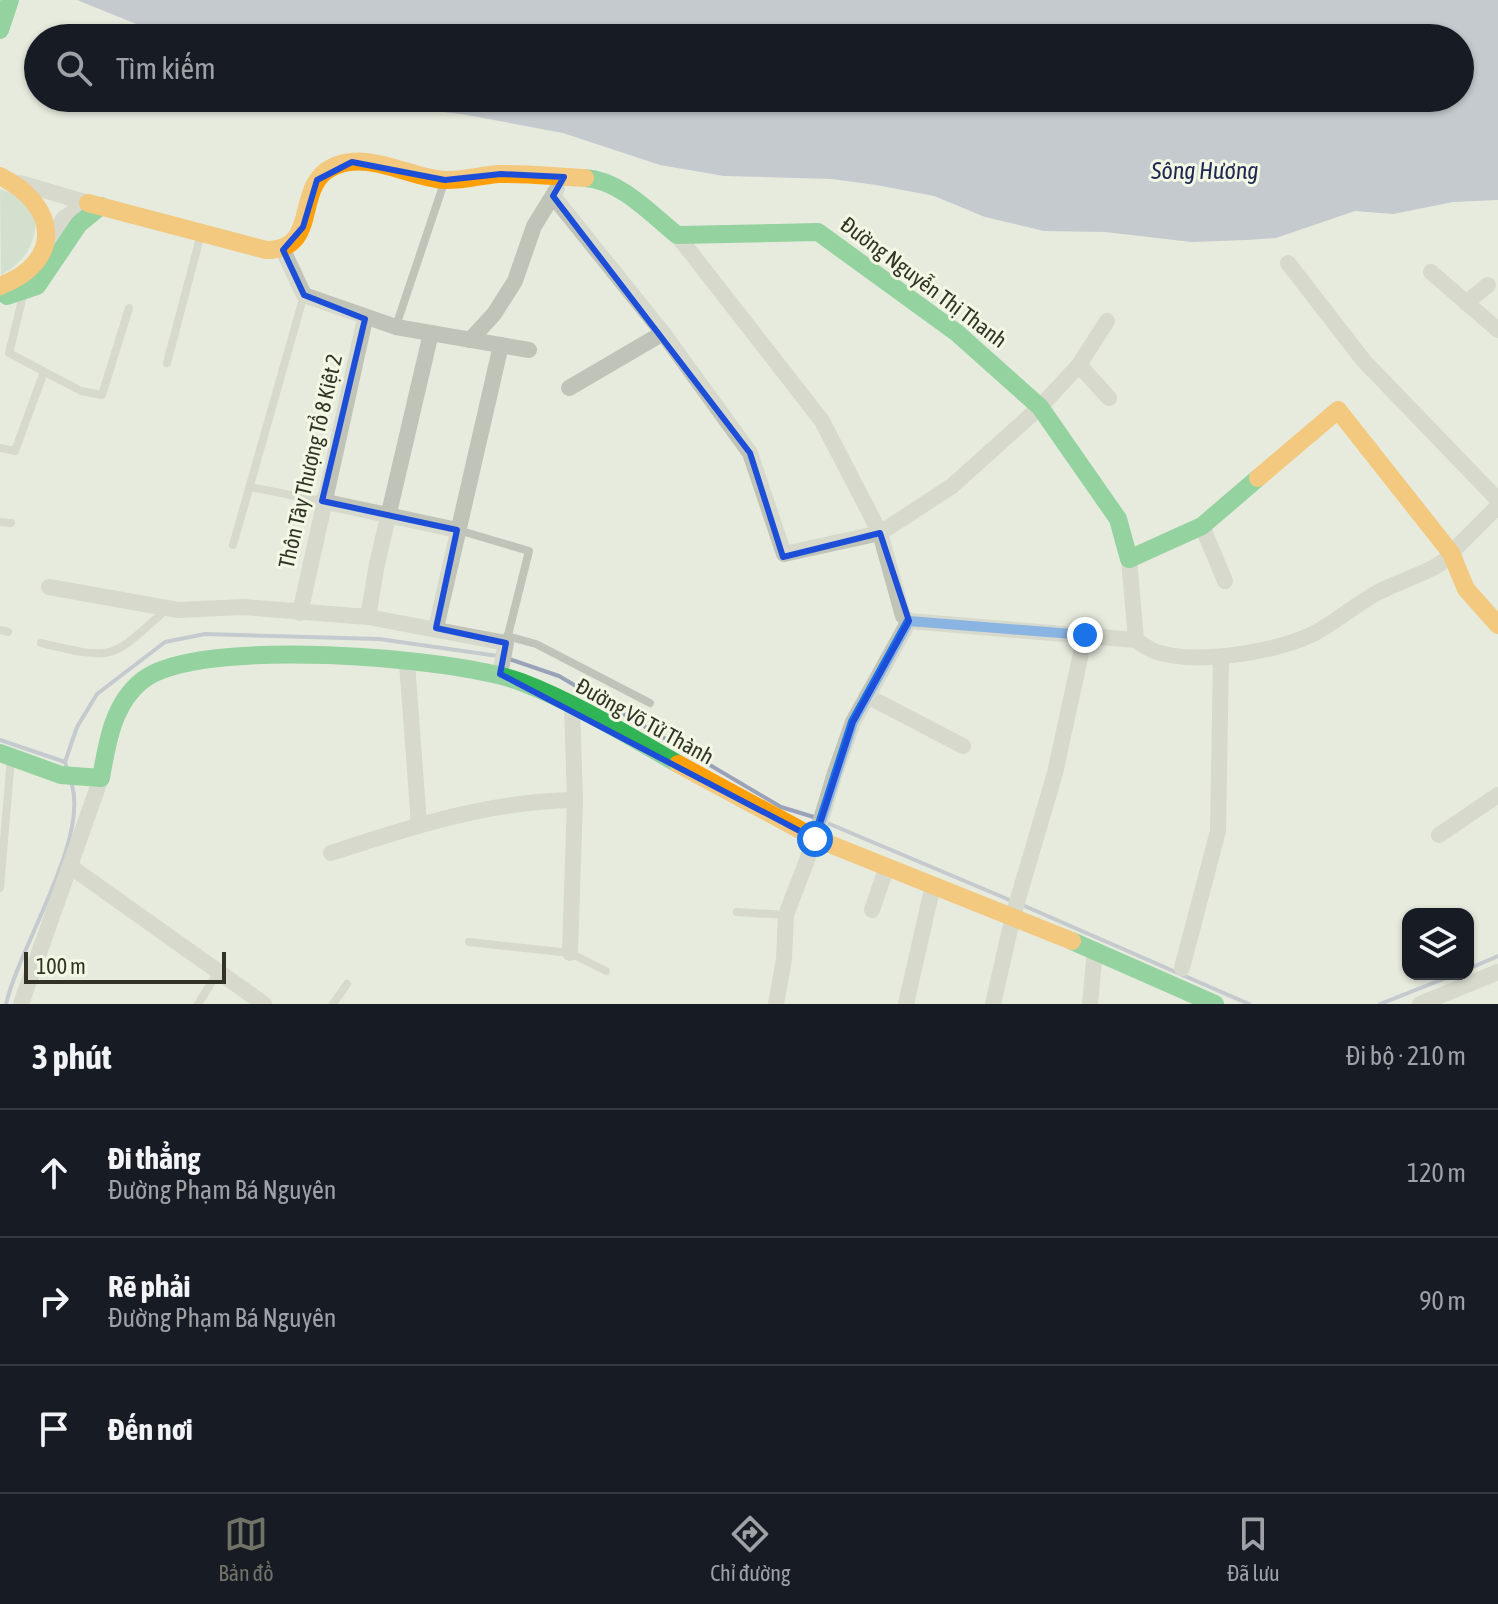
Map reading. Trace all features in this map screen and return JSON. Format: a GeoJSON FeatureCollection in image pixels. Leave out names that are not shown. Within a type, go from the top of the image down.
{"type":"FeatureCollection","features":[{"type":"Feature","properties":{"kind":"street"},"geometry":{"type":"LineString","coordinates":[[0,30],[10,0]]}},
{"type":"Feature","properties":{"kind":"street"},"geometry":{"type":"LineString","coordinates":[[6,178],[266,250],[283,250],[296,241],[317,180],[331,168],[370,163],[445,180],[501,174],[595,179],[613,186],[677,235],[822,421],[880,533],[903,616],[909,621],[1136,640],[1155,652],[1221,657],[1312,634],[1374,594],[1438,567],[1498,506]]}},
{"type":"Feature","properties":{"kind":"street"},"geometry":{"type":"LineString","coordinates":[[470,340],[494,314],[515,281],[534,226],[564,177]]}},
{"type":"Feature","properties":{"kind":"street"},"geometry":{"type":"LineString","coordinates":[[6,178],[26,188],[42,209],[47,234],[44,251]]}},
{"type":"Feature","properties":{"kind":"street"},"geometry":{"type":"LineString","coordinates":[[553,196],[663,333],[750,453],[784,554],[880,533],[952,486],[1040,407],[1079,365],[1107,321]]}},
{"type":"Feature","properties":{"kind":"street"},"geometry":{"type":"LineString","coordinates":[[0,286],[20,280],[34,267],[64,218],[95,205]]}},
{"type":"Feature","properties":{"kind":"street"},"geometry":{"type":"LineString","coordinates":[[0,296],[24,292],[37,286],[95,205]]}},
{"type":"Feature","properties":{"kind":"street","name":"Đường Nguyễn Thị Thanh"},"geometry":{"type":"LineString","coordinates":[[677,235],[818,232],[957,333],[1040,407],[1118,519],[1129,559]]}},
{"type":"Feature","properties":{"kind":"street"},"geometry":{"type":"LineString","coordinates":[[283,250],[304,295],[365,319],[396,327],[529,350]]}},
{"type":"Feature","properties":{"kind":"street"},"geometry":{"type":"LineString","coordinates":[[1288,263],[1364,361],[1498,500]]}},
{"type":"Feature","properties":{"kind":"street"},"geometry":{"type":"LineString","coordinates":[[1431,272],[1498,330]]}},
{"type":"Feature","properties":{"kind":"street"},"geometry":{"type":"LineString","coordinates":[[1466,303],[1488,285]]}},
{"type":"Feature","properties":{"kind":"street","name":"Thôn Tây Thượng Tổ 8 Kiệt 2"},"geometry":{"type":"LineString","coordinates":[[300,613],[322,501],[365,319]]}},
{"type":"Feature","properties":{"kind":"street"},"geometry":{"type":"LineString","coordinates":[[368,617],[431,333]]}},
{"type":"Feature","properties":{"kind":"street"},"geometry":{"type":"LineString","coordinates":[[569,388],[663,333]]}},
{"type":"Feature","properties":{"kind":"street"},"geometry":{"type":"LineString","coordinates":[[436,628],[501,345]]}},
{"type":"Feature","properties":{"kind":"street"},"geometry":{"type":"LineString","coordinates":[[1079,365],[1109,398]]}},
{"type":"Feature","properties":{"kind":"street"},"geometry":{"type":"LineString","coordinates":[[1136,640],[1129,559],[1202,526],[1338,410],[1451,554],[1466,589],[1498,625]]}},
{"type":"Feature","properties":{"kind":"street"},"geometry":{"type":"LineString","coordinates":[[322,501],[457,530]]}},
{"type":"Feature","properties":{"kind":"street"},"geometry":{"type":"LineString","coordinates":[[1202,526],[1225,581]]}},
{"type":"Feature","properties":{"kind":"street"},"geometry":{"type":"LineString","coordinates":[[49,587],[168,608],[243,607],[368,617],[506,640],[501,667]]}},
{"type":"Feature","properties":{"kind":"street"},"geometry":{"type":"LineString","coordinates":[[776,1004],[784,959],[786,915],[817,834],[853,722],[909,621]]}},
{"type":"Feature","properties":{"kind":"street"},"geometry":{"type":"LineString","coordinates":[[993,1004],[1014,914],[1055,773],[1085,635]]}},
{"type":"Feature","properties":{"kind":"street","name":"Đường Võ Tử Thành"},"geometry":{"type":"LineString","coordinates":[[92,778],[111,724],[128,694],[148,676],[171,666],[212,658],[308,656],[501,667],[886,869],[1014,914],[1095,950],[1182,998],[1215,1004]]}},
{"type":"Feature","properties":{"kind":"street"},"geometry":{"type":"LineString","coordinates":[[1182,968],[1218,831],[1221,657]]}},
{"type":"Feature","properties":{"kind":"street"},"geometry":{"type":"LineString","coordinates":[[407,663],[419,824]]}},
{"type":"Feature","properties":{"kind":"street"},"geometry":{"type":"LineString","coordinates":[[867,696],[963,746]]}},
{"type":"Feature","properties":{"kind":"street"},"geometry":{"type":"LineString","coordinates":[[570,953],[575,800],[572,706]]}},
{"type":"Feature","properties":{"kind":"street"},"geometry":{"type":"LineString","coordinates":[[5,755],[54,774],[92,778],[71,867],[45,930],[21,1004]]}},
{"type":"Feature","properties":{"kind":"street"},"geometry":{"type":"LineString","coordinates":[[1439,835],[1498,795]]}},
{"type":"Feature","properties":{"kind":"street"},"geometry":{"type":"LineString","coordinates":[[331,853],[419,824],[528,801],[575,800]]}},
{"type":"Feature","properties":{"kind":"street"},"geometry":{"type":"LineString","coordinates":[[71,867],[264,1004]]}},
{"type":"Feature","properties":{"kind":"street"},"geometry":{"type":"LineString","coordinates":[[872,910],[886,869]]}},
{"type":"Feature","properties":{"kind":"street"},"geometry":{"type":"LineString","coordinates":[[906,1004],[933,885]]}},
{"type":"Feature","properties":{"kind":"street"},"geometry":{"type":"LineString","coordinates":[[1090,1004],[1095,950]]}},
{"type":"Feature","properties":{"kind":"street"},"geometry":{"type":"LineString","coordinates":[[1420,1004],[1498,972]]}},
{"type":"Feature","properties":{"kind":"lane"},"geometry":{"type":"LineString","coordinates":[[396,327],[445,180]]}},
{"type":"Feature","properties":{"kind":"lane"},"geometry":{"type":"LineString","coordinates":[[167,363],[201,233]]}},
{"type":"Feature","properties":{"kind":"lane"},"geometry":{"type":"LineString","coordinates":[[24,292],[9,353],[81,391],[102,395],[129,308]]}},
{"type":"Feature","properties":{"kind":"lane"},"geometry":{"type":"LineString","coordinates":[[233,545],[304,295]]}},
{"type":"Feature","properties":{"kind":"lane"},"geometry":{"type":"LineString","coordinates":[[0,342],[11,345]]}},
{"type":"Feature","properties":{"kind":"lane"},"geometry":{"type":"LineString","coordinates":[[0,448],[15,451],[44,372]]}},
{"type":"Feature","properties":{"kind":"lane"},"geometry":{"type":"LineString","coordinates":[[250,487],[322,501]]}},
{"type":"Feature","properties":{"kind":"lane"},"geometry":{"type":"LineString","coordinates":[[0,522],[11,523]]}},
{"type":"Feature","properties":{"kind":"lane"},"geometry":{"type":"LineString","coordinates":[[457,530],[529,551],[506,640],[536,644],[650,703]]}},
{"type":"Feature","properties":{"kind":"lane"},"geometry":{"type":"LineString","coordinates":[[41,643],[107,656],[126,645],[168,608]]}},
{"type":"Feature","properties":{"kind":"lane"},"geometry":{"type":"LineString","coordinates":[[0,888],[5,755]]}},
{"type":"Feature","properties":{"kind":"lane"},"geometry":{"type":"LineString","coordinates":[[737,912],[786,915]]}},
{"type":"Feature","properties":{"kind":"lane"},"geometry":{"type":"LineString","coordinates":[[469,942],[570,953],[606,971]]}},
{"type":"Feature","properties":{"kind":"lane"},"geometry":{"type":"LineString","coordinates":[[198,1004],[219,971]]}},
{"type":"Feature","properties":{"kind":"lane"},"geometry":{"type":"LineString","coordinates":[[333,1004],[347,984]]}},
{"type":"Feature","properties":{"kind":"highlighted area"},"geometry":{"type":"Polygon","coordinates":[[[352,162],[445,180],[501,174],[564,177],[553,196],[750,453],[783,557],[880,533],[909,621],[853,722],[815,839],[500,674],[506,643],[436,628],[457,530],[322,501],[365,319],[304,295],[283,250],[303,227],[317,180],[352,162]]]}},
{"type":"Feature","properties":{"kind":"green space"},"geometry":{"type":"Polygon","coordinates":[[[0,189],[19,195],[36,217],[34,236],[28,251],[17,264],[1,275],[0,189]]]}},
{"type":"Feature","properties":{"kind":"water","name":"Sông Hương"},"geometry":{"type":"Polygon","coordinates":[[[77,0],[1498,0],[1498,200],[1453,202],[1393,214],[1355,211],[1276,238],[1192,242],[1105,232],[1044,231],[985,217],[934,196],[832,179],[724,176],[660,165],[563,133],[444,112],[1474,112],[1474,24],[136,24],[77,0]]]}},
{"type":"Feature","properties":{"kind":"waterway"},"geometry":{"type":"LineString","coordinates":[[67,769],[65,762],[77,727],[97,694],[165,642],[205,634],[379,639],[498,656]]}},
{"type":"Feature","properties":{"kind":"waterway"},"geometry":{"type":"LineString","coordinates":[[506,658],[559,676],[781,807],[817,818]]}},
{"type":"Feature","properties":{"kind":"waterway"},"geometry":{"type":"LineString","coordinates":[[0,740],[65,762]]}},
{"type":"Feature","properties":{"kind":"waterway"},"geometry":{"type":"LineString","coordinates":[[6,1004],[62,863],[74,808],[72,785]]}},
{"type":"Feature","properties":{"kind":"waterway"},"geometry":{"type":"LineString","coordinates":[[825,822],[1012,901]]}},
{"type":"Feature","properties":{"kind":"waterway"},"geometry":{"type":"LineString","coordinates":[[1020,904],[1249,1004]]}},
{"type":"Feature","properties":{"kind":"waterway"},"geometry":{"type":"LineString","coordinates":[[1474,966],[1498,956]]}},
{"type":"Feature","properties":{"kind":"waterway"},"geometry":{"type":"LineString","coordinates":[[1380,1004],[1441,980]]}},
{"type":"Feature","properties":{"kind":"traffic: fast"},"geometry":{"type":"LineString","coordinates":[[0,30],[10,0]]}},
{"type":"Feature","properties":{"kind":"traffic: fast"},"geometry":{"type":"LineString","coordinates":[[585,178],[623,191],[677,235],[818,232],[957,333],[1040,407],[1118,519],[1129,559],[1202,526],[1258,478]]}},
{"type":"Feature","properties":{"kind":"traffic: fast"},"geometry":{"type":"LineString","coordinates":[[7,296],[37,286],[79,224],[101,206]]}},
{"type":"Feature","properties":{"kind":"traffic: fast"},"geometry":{"type":"LineString","coordinates":[[0,753],[61,775],[101,778],[118,712],[143,680],[173,666],[216,658],[328,655],[442,665],[521,682],[581,710],[678,764]]}},
{"type":"Feature","properties":{"kind":"traffic: fast"},"geometry":{"type":"LineString","coordinates":[[1072,941],[1215,1004]]}},
{"type":"Feature","properties":{"kind":"traffic: slow"},"geometry":{"type":"LineString","coordinates":[[88,203],[266,250],[283,247],[294,240],[320,177],[331,168],[345,163],[373,163],[445,180],[510,174],[585,178]]}},
{"type":"Feature","properties":{"kind":"traffic: slow"},"geometry":{"type":"LineString","coordinates":[[0,176],[34,202],[43,217],[46,232],[44,248],[36,262],[21,275],[0,286]]}},
{"type":"Feature","properties":{"kind":"traffic: slow"},"geometry":{"type":"LineString","coordinates":[[1258,478],[1338,410],[1451,553],[1466,589],[1498,625]]}},
{"type":"Feature","properties":{"kind":"traffic: slow"},"geometry":{"type":"LineString","coordinates":[[678,764],[817,839],[1072,941]]}},
{"type":"Feature","properties":{"kind":"route"},"geometry":{"type":"LineString","coordinates":[[815,839],[853,722],[909,621],[929,625],[1048,630],[1085,635]]}}]}
